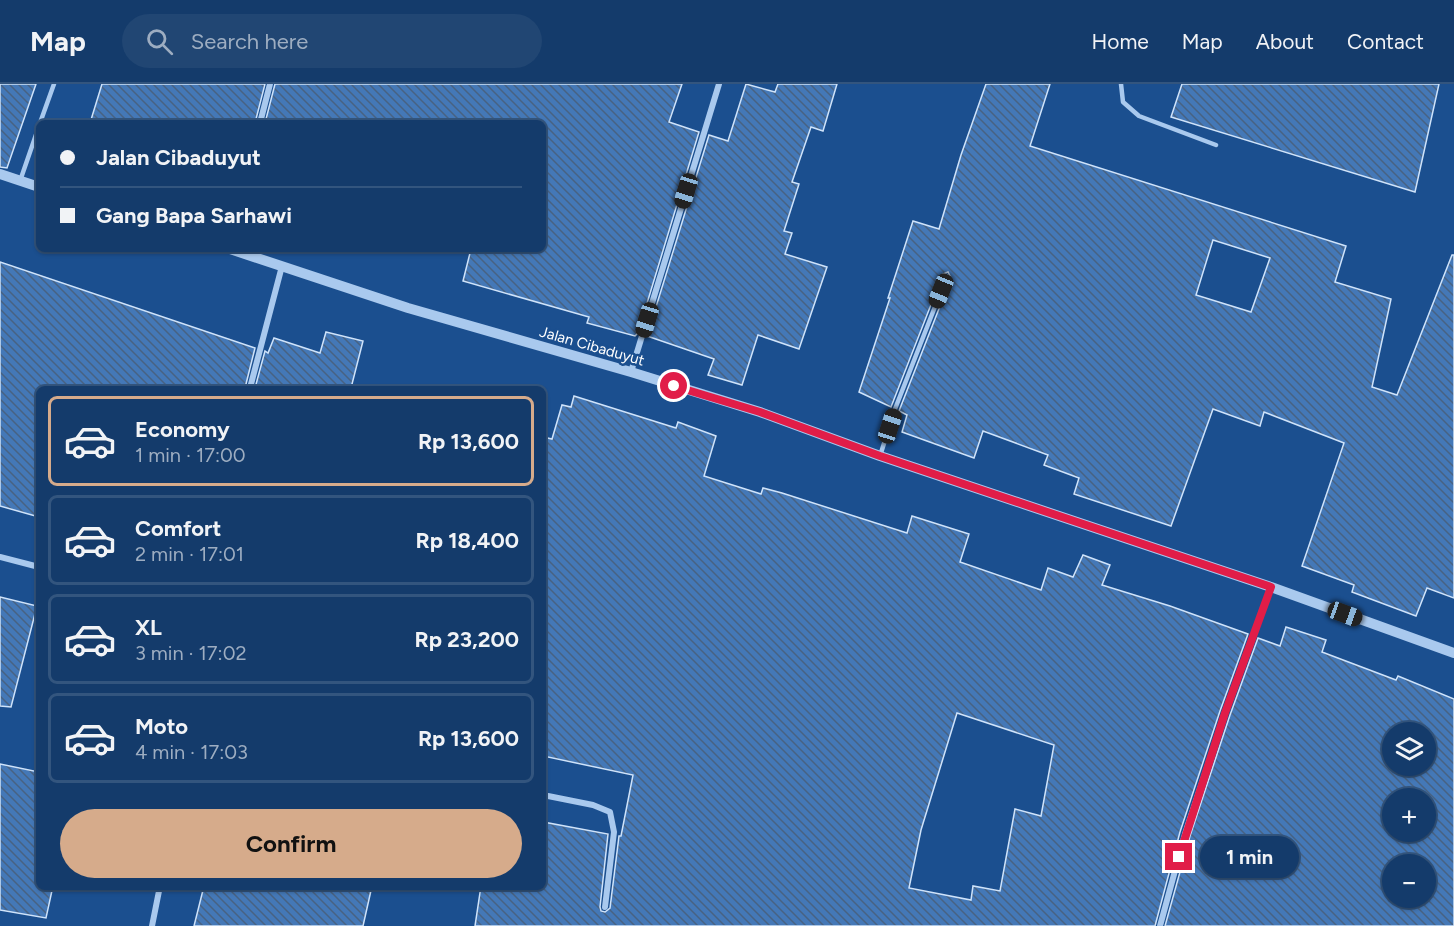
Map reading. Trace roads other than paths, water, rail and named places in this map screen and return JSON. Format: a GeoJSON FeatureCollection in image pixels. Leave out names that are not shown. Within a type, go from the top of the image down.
{"type":"FeatureCollection","features":[{"type":"Feature","properties":{"kind":"street"},"geometry":{"type":"LineString","coordinates":[[261,120],[270,84]]}},
{"type":"Feature","properties":{"kind":"street"},"geometry":{"type":"LineString","coordinates":[[631,372],[719,84]]}},
{"type":"Feature","properties":{"kind":"street"},"geometry":{"type":"LineString","coordinates":[[0,174],[36,186]]}},
{"type":"Feature","properties":{"kind":"street","name":"Jalan Cibaduyut"},"geometry":{"type":"LineString","coordinates":[[239,252],[408,308],[631,372],[760,412],[880,456],[1271,587],[1454,653]]}},
{"type":"Feature","properties":{"kind":"street"},"geometry":{"type":"LineString","coordinates":[[251,386],[282,266]]}},
{"type":"Feature","properties":{"kind":"street"},"geometry":{"type":"LineString","coordinates":[[0,557],[36,566]]}},
{"type":"Feature","properties":{"kind":"street"},"geometry":{"type":"LineString","coordinates":[[1160,926],[1185,834],[1225,713],[1271,587]]}},
{"type":"Feature","properties":{"kind":"street"},"geometry":{"type":"LineString","coordinates":[[546,796],[593,805],[610,812],[614,832],[604,907]]}},
{"type":"Feature","properties":{"kind":"street"},"geometry":{"type":"LineString","coordinates":[[152,926],[159,890]]}},
{"type":"Feature","properties":{"kind":"lane"},"geometry":{"type":"LineString","coordinates":[[42,120],[54,84]]}},
{"type":"Feature","properties":{"kind":"lane"},"geometry":{"type":"LineString","coordinates":[[1121,84],[1123,102],[1139,116],[1216,145]]}},
{"type":"Feature","properties":{"kind":"lane"},"geometry":{"type":"LineString","coordinates":[[20,181],[36,136]]}},
{"type":"Feature","properties":{"kind":"lane"},"geometry":{"type":"LineString","coordinates":[[880,456],[895,408],[947,276]]}}]}
